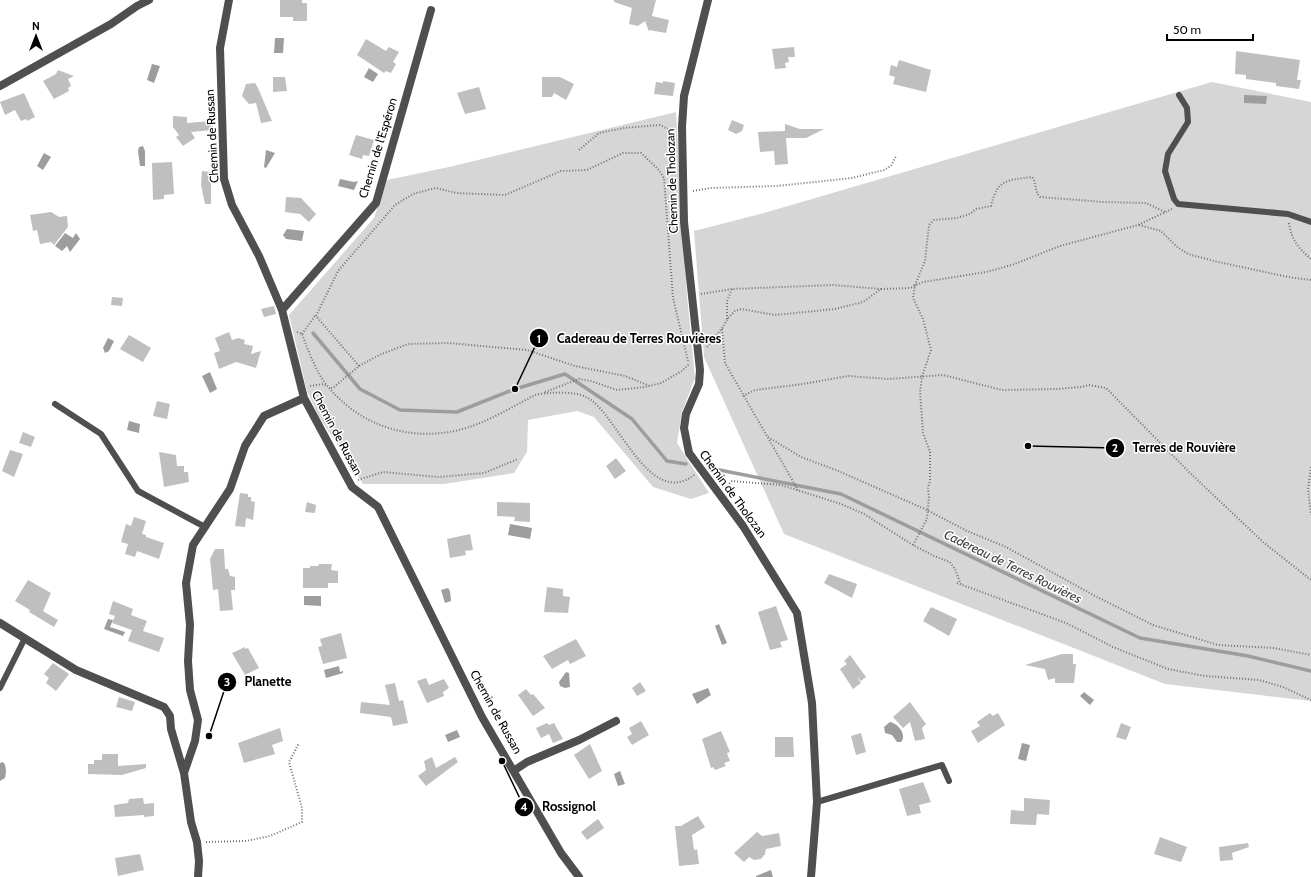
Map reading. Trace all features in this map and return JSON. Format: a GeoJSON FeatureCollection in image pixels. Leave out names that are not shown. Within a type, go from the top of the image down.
{"type":"FeatureCollection","features":[{"type":"Feature","properties":{"kind":"street"},"geometry":{"type":"LineString","coordinates":[[0,86],[111,24],[137,6],[149,0]]}},
{"type":"Feature","properties":{"kind":"street","name":"Chemin de Russan"},"geometry":{"type":"LineString","coordinates":[[229,0],[220,48],[224,179],[232,205],[259,256],[282,310],[304,398],[352,486],[378,507],[482,717],[515,770],[561,852],[579,877]]}},
{"type":"Feature","properties":{"kind":"street","name":"Chemin de Tholozan"},"geometry":{"type":"LineString","coordinates":[[708,0],[684,96],[682,136],[684,222],[700,370],[698,384],[686,414],[684,428],[689,453],[743,526],[797,613],[812,703],[817,802],[811,877]]}},
{"type":"Feature","properties":{"kind":"street","name":"Chemin de l'Espéron"},"geometry":{"type":"LineString","coordinates":[[282,310],[376,203],[431,10]]}},
{"type":"Feature","properties":{"kind":"street"},"geometry":{"type":"LineString","coordinates":[[184,773],[195,741],[198,720],[190,690],[188,661],[190,625],[186,583],[193,545],[230,489],[245,446],[264,416],[304,398]]}},
{"type":"Feature","properties":{"kind":"street"},"geometry":{"type":"LineString","coordinates":[[0,623],[76,670],[164,707],[170,716],[171,729],[184,773],[190,822],[197,842],[199,861],[198,877]]}},
{"type":"Feature","properties":{"kind":"street"},"geometry":{"type":"LineString","coordinates":[[515,770],[527,762],[579,740],[616,721]]}},
{"type":"Feature","properties":{"kind":"lane"},"geometry":{"type":"LineString","coordinates":[[1179,95],[1187,108],[1188,122],[1168,154],[1165,171],[1174,199],[1181,205],[1288,214],[1311,222]]}},
{"type":"Feature","properties":{"kind":"lane"},"geometry":{"type":"LineString","coordinates":[[55,404],[101,434],[138,491],[205,527]]}},
{"type":"Feature","properties":{"kind":"lane"},"geometry":{"type":"LineString","coordinates":[[0,688],[25,638]]}},
{"type":"Feature","properties":{"kind":"lane"},"geometry":{"type":"LineString","coordinates":[[817,802],[942,766],[949,781]]}},
{"type":"Feature","properties":{"kind":"path"},"geometry":{"type":"LineString","coordinates":[[579,150],[599,133],[624,128],[660,125],[682,136]]}},
{"type":"Feature","properties":{"kind":"path"},"geometry":{"type":"LineString","coordinates":[[302,334],[316,316],[338,271],[395,205],[413,194],[436,188],[456,193],[505,195],[561,171],[587,170],[623,153],[641,153],[659,170],[664,178],[673,298],[689,363]]}},
{"type":"Feature","properties":{"kind":"path"},"geometry":{"type":"LineString","coordinates":[[684,193],[710,188],[777,186],[852,178],[884,170],[891,166],[896,156]]}},
{"type":"Feature","properties":{"kind":"path"},"geometry":{"type":"LineString","coordinates":[[913,545],[926,519],[929,497],[928,488],[930,481],[930,452],[923,433],[920,407],[922,377],[931,350],[923,319],[913,298],[915,285],[925,260],[929,225],[934,220],[957,218],[970,214],[976,209],[992,206],[997,188],[1008,180],[1032,177],[1035,180],[1036,194],[1040,197],[1146,203],[1165,212]]}},
{"type":"Feature","properties":{"kind":"path"},"geometry":{"type":"LineString","coordinates":[[692,297],[732,289],[833,285],[910,288],[923,282],[993,270],[1012,265],[1060,246],[1139,224],[1181,205]]}},
{"type":"Feature","properties":{"kind":"path"},"geometry":{"type":"LineString","coordinates":[[1288,214],[1290,234],[1296,245],[1311,259]]}},
{"type":"Feature","properties":{"kind":"path"},"geometry":{"type":"LineString","coordinates":[[1139,224],[1161,231],[1176,246],[1188,254],[1288,278],[1311,280]]}},
{"type":"Feature","properties":{"kind":"path"},"geometry":{"type":"LineString","coordinates":[[286,325],[302,334],[321,375],[330,388],[343,402],[383,428],[407,433],[431,434],[455,431],[471,426],[535,395],[579,379],[591,381],[617,390],[650,386],[661,383],[682,371],[689,363],[693,362],[699,357],[722,329],[727,319],[735,311],[741,309],[775,315],[835,308],[863,302],[881,288]]}},
{"type":"Feature","properties":{"kind":"path"},"geometry":{"type":"LineString","coordinates":[[727,319],[727,301],[732,289]]}},
{"type":"Feature","properties":{"kind":"path"},"geometry":{"type":"LineString","coordinates":[[316,316],[359,366]]}},
{"type":"Feature","properties":{"kind":"path"},"geometry":{"type":"LineString","coordinates":[[722,329],[724,335],[725,363],[799,491]]}},
{"type":"Feature","properties":{"kind":"path"},"geometry":{"type":"LineString","coordinates":[[330,388],[334,387],[359,366],[379,355],[408,344],[448,343],[527,350],[575,366],[625,376],[650,386]]}},
{"type":"Feature","properties":{"kind":"path"},"geometry":{"type":"LineString","coordinates":[[744,396],[756,390],[766,388],[803,384],[848,376],[889,379],[943,375],[1002,390],[1050,390],[1089,385],[1106,388],[1188,472],[1274,552],[1311,580]]}},
{"type":"Feature","properties":{"kind":"path"},"geometry":{"type":"LineString","coordinates":[[301,389],[314,384],[323,384],[330,388]]}},
{"type":"Feature","properties":{"kind":"path"},"geometry":{"type":"LineString","coordinates":[[545,392],[587,397],[598,406],[631,451],[655,474],[675,483],[688,480],[701,471]]}},
{"type":"Feature","properties":{"kind":"path"},"geometry":{"type":"LineString","coordinates":[[768,437],[801,457],[836,470],[927,510],[967,531],[1006,547],[1097,597],[1153,625],[1218,645],[1274,648],[1311,655]]}},
{"type":"Feature","properties":{"kind":"path"},"geometry":{"type":"LineString","coordinates":[[350,482],[383,472],[438,477],[484,473],[518,459]]}},
{"type":"Feature","properties":{"kind":"path"},"geometry":{"type":"LineString","coordinates":[[1311,467],[1308,489],[1311,515]]}},
{"type":"Feature","properties":{"kind":"path"},"geometry":{"type":"LineString","coordinates":[[718,494],[732,481],[742,481],[781,485],[841,504],[864,514],[913,545],[934,556],[950,562],[955,569],[961,585]]}},
{"type":"Feature","properties":{"kind":"path"},"geometry":{"type":"LineString","coordinates":[[957,583],[1066,623],[1114,647],[1168,669],[1205,676],[1259,680],[1283,687],[1311,700]]}},
{"type":"Feature","properties":{"kind":"path"},"geometry":{"type":"LineString","coordinates":[[197,842],[246,841],[270,836],[302,822],[302,808],[289,762],[299,743]]}},
{"type":"Feature","properties":{"kind":"shaded area"},"geometry":{"type":"Polygon","coordinates":[[[275,38],[284,38],[283,53],[274,53],[275,38]]]}},
{"type":"Feature","properties":{"kind":"shaded area"},"geometry":{"type":"Polygon","coordinates":[[[152,64],[160,66],[154,83],[147,80],[152,64]]]}},
{"type":"Feature","properties":{"kind":"shaded area"},"geometry":{"type":"Polygon","coordinates":[[[369,68],[378,74],[373,82],[364,77],[369,68]]]}},
{"type":"Feature","properties":{"kind":"shaded area"},"geometry":{"type":"Polygon","coordinates":[[[1212,82],[1311,102],[1311,701],[1165,684],[784,534],[704,357],[694,231],[764,213],[1212,82]]]}},
{"type":"Feature","properties":{"kind":"shaded area"},"geometry":{"type":"Polygon","coordinates":[[[1244,95],[1267,96],[1266,104],[1244,103],[1244,95]]]}},
{"type":"Feature","properties":{"kind":"shaded area"},"geometry":{"type":"Polygon","coordinates":[[[676,112],[687,296],[695,378],[682,412],[677,443],[709,493],[691,499],[653,487],[594,417],[577,411],[528,420],[527,452],[514,473],[444,484],[363,484],[318,415],[307,391],[289,315],[374,218],[387,180],[449,167],[676,112]]]}},
{"type":"Feature","properties":{"kind":"shaded area"},"geometry":{"type":"Polygon","coordinates":[[[143,146],[145,151],[145,166],[140,166],[138,151],[139,147],[143,146]]]}},
{"type":"Feature","properties":{"kind":"shaded area"},"geometry":{"type":"Polygon","coordinates":[[[266,150],[275,153],[266,168],[264,167],[266,150]]]}},
{"type":"Feature","properties":{"kind":"shaded area"},"geometry":{"type":"Polygon","coordinates":[[[44,153],[51,157],[43,170],[37,166],[44,153]]]}},
{"type":"Feature","properties":{"kind":"shaded area"},"geometry":{"type":"Polygon","coordinates":[[[340,179],[354,182],[358,181],[354,190],[338,186],[340,179]]]}},
{"type":"Feature","properties":{"kind":"shaded area"},"geometry":{"type":"Polygon","coordinates":[[[287,229],[304,231],[302,241],[286,239],[283,235],[287,229]]]}},
{"type":"Feature","properties":{"kind":"shaded area"},"geometry":{"type":"Polygon","coordinates":[[[65,233],[73,238],[76,233],[80,239],[70,252],[67,246],[62,251],[55,246],[65,233]]]}},
{"type":"Feature","properties":{"kind":"shaded area"},"geometry":{"type":"Polygon","coordinates":[[[108,338],[114,341],[109,351],[105,353],[103,348],[108,338]]]}},
{"type":"Feature","properties":{"kind":"shaded area"},"geometry":{"type":"Polygon","coordinates":[[[210,372],[217,389],[210,393],[202,376],[210,372]]]}},
{"type":"Feature","properties":{"kind":"shaded area"},"geometry":{"type":"Polygon","coordinates":[[[129,421],[140,424],[139,433],[127,430],[129,421]]]}},
{"type":"Feature","properties":{"kind":"shaded area"},"geometry":{"type":"Polygon","coordinates":[[[510,524],[532,528],[530,539],[508,535],[510,524]]]}},
{"type":"Feature","properties":{"kind":"shaded area"},"geometry":{"type":"Polygon","coordinates":[[[448,588],[450,591],[451,601],[445,603],[441,590],[448,588]]]}},
{"type":"Feature","properties":{"kind":"shaded area"},"geometry":{"type":"Polygon","coordinates":[[[304,596],[321,596],[321,606],[304,605],[304,596]]]}},
{"type":"Feature","properties":{"kind":"shaded area"},"geometry":{"type":"Polygon","coordinates":[[[108,619],[113,620],[110,627],[125,632],[123,636],[104,629],[108,619]]]}},
{"type":"Feature","properties":{"kind":"shaded area"},"geometry":{"type":"Polygon","coordinates":[[[719,624],[727,643],[722,645],[715,626],[719,624]]]}},
{"type":"Feature","properties":{"kind":"shaded area"},"geometry":{"type":"Polygon","coordinates":[[[339,666],[340,672],[343,671],[343,673],[326,678],[324,670],[339,666]]]}},
{"type":"Feature","properties":{"kind":"shaded area"},"geometry":{"type":"Polygon","coordinates":[[[566,672],[569,673],[570,687],[565,688],[560,686],[559,682],[566,672]]]}},
{"type":"Feature","properties":{"kind":"shaded area"},"geometry":{"type":"Polygon","coordinates":[[[708,688],[711,695],[697,704],[692,694],[708,688]]]}},
{"type":"Feature","properties":{"kind":"shaded area"},"geometry":{"type":"Polygon","coordinates":[[[1084,692],[1094,700],[1090,705],[1080,696],[1084,692]]]}},
{"type":"Feature","properties":{"kind":"shaded area"},"geometry":{"type":"Polygon","coordinates":[[[890,722],[899,727],[903,733],[903,739],[901,742],[897,742],[892,735],[885,733],[884,727],[890,722]]]}},
{"type":"Feature","properties":{"kind":"shaded area"},"geometry":{"type":"Polygon","coordinates":[[[457,730],[460,737],[448,742],[445,735],[457,730]]]}},
{"type":"Feature","properties":{"kind":"shaded area"},"geometry":{"type":"Polygon","coordinates":[[[1022,743],[1030,745],[1026,761],[1018,759],[1022,743]]]}},
{"type":"Feature","properties":{"kind":"shaded area"},"geometry":{"type":"Polygon","coordinates":[[[3,762],[6,772],[5,778],[0,781],[0,763],[3,762]]]}},
{"type":"Feature","properties":{"kind":"shaded area"},"geometry":{"type":"Polygon","coordinates":[[[620,771],[625,784],[618,786],[614,774],[620,771]]]}},
{"type":"Feature","properties":{"kind":"shaded area"},"geometry":{"type":"Polygon","coordinates":[[[771,870],[773,877],[756,877],[756,876],[771,870]]]}},
{"type":"Feature","properties":{"kind":"building"},"geometry":{"type":"Polygon","coordinates":[[[280,0],[302,0],[302,3],[307,3],[307,21],[293,21],[293,17],[280,17],[280,0]]]}},
{"type":"Feature","properties":{"kind":"building"},"geometry":{"type":"Polygon","coordinates":[[[614,0],[656,0],[652,16],[669,20],[666,33],[649,30],[649,32],[645,21],[638,26],[629,24],[632,8],[614,2],[614,0]]]}},
{"type":"Feature","properties":{"kind":"building"},"geometry":{"type":"Polygon","coordinates":[[[366,39],[386,51],[389,47],[399,52],[393,62],[396,64],[391,73],[386,71],[384,73],[357,55],[366,39]]]}},
{"type":"Feature","properties":{"kind":"building"},"geometry":{"type":"Polygon","coordinates":[[[794,47],[795,57],[788,57],[789,62],[785,63],[786,68],[775,69],[772,49],[794,47]]]}},
{"type":"Feature","properties":{"kind":"building"},"geometry":{"type":"Polygon","coordinates":[[[1236,51],[1300,60],[1297,80],[1301,80],[1299,89],[1276,86],[1276,83],[1246,79],[1246,75],[1235,74],[1236,51]]]}},
{"type":"Feature","properties":{"kind":"building"},"geometry":{"type":"Polygon","coordinates":[[[899,60],[931,70],[926,92],[893,84],[895,77],[889,75],[891,65],[897,67],[899,60]]]}},
{"type":"Feature","properties":{"kind":"building"},"geometry":{"type":"Polygon","coordinates":[[[58,70],[74,76],[68,79],[71,86],[68,88],[69,91],[54,99],[43,81],[56,74],[58,70]]]}},
{"type":"Feature","properties":{"kind":"building"},"geometry":{"type":"Polygon","coordinates":[[[273,77],[285,77],[287,91],[273,92],[273,77]]]}},
{"type":"Feature","properties":{"kind":"building"},"geometry":{"type":"Polygon","coordinates":[[[542,77],[560,77],[574,84],[566,100],[554,93],[552,97],[542,97],[542,77]]]}},
{"type":"Feature","properties":{"kind":"building"},"geometry":{"type":"Polygon","coordinates":[[[663,81],[675,83],[673,96],[654,94],[656,82],[663,83],[663,81]]]}},
{"type":"Feature","properties":{"kind":"building"},"geometry":{"type":"Polygon","coordinates":[[[255,83],[272,121],[261,123],[256,103],[249,104],[242,96],[246,84],[255,83]]]}},
{"type":"Feature","properties":{"kind":"building"},"geometry":{"type":"Polygon","coordinates":[[[479,87],[486,109],[465,114],[457,93],[479,87]]]}},
{"type":"Feature","properties":{"kind":"building"},"geometry":{"type":"Polygon","coordinates":[[[24,93],[35,117],[27,121],[26,119],[21,121],[15,110],[5,115],[0,102],[24,93]]]}},
{"type":"Feature","properties":{"kind":"building"},"geometry":{"type":"Polygon","coordinates":[[[173,116],[187,117],[187,123],[212,121],[213,130],[191,132],[195,138],[183,146],[176,137],[179,135],[173,127],[173,116]]]}},
{"type":"Feature","properties":{"kind":"building"},"geometry":{"type":"Polygon","coordinates":[[[732,120],[744,125],[742,131],[736,134],[728,130],[732,120]]]}},
{"type":"Feature","properties":{"kind":"building"},"geometry":{"type":"Polygon","coordinates":[[[785,124],[800,129],[824,129],[806,138],[786,138],[788,164],[775,165],[774,151],[760,152],[758,132],[785,131],[785,124]]]}},
{"type":"Feature","properties":{"kind":"building"},"geometry":{"type":"Polygon","coordinates":[[[356,135],[374,140],[369,156],[363,155],[362,159],[349,155],[356,135]]]}},
{"type":"Feature","properties":{"kind":"building"},"geometry":{"type":"Polygon","coordinates":[[[172,162],[174,194],[164,195],[164,199],[153,200],[152,163],[172,162]]]}},
{"type":"Feature","properties":{"kind":"building"},"geometry":{"type":"Polygon","coordinates":[[[202,171],[211,172],[211,204],[205,204],[201,185],[202,171]]]}},
{"type":"Feature","properties":{"kind":"building"},"geometry":{"type":"Polygon","coordinates":[[[286,197],[301,198],[316,214],[309,222],[300,214],[285,212],[286,197]]]}},
{"type":"Feature","properties":{"kind":"building"},"geometry":{"type":"Polygon","coordinates":[[[51,212],[59,217],[67,216],[68,227],[54,245],[51,242],[40,244],[37,230],[33,231],[30,215],[51,212]]]}},
{"type":"Feature","properties":{"kind":"building"},"geometry":{"type":"Polygon","coordinates":[[[112,297],[123,298],[122,306],[111,305],[112,297]]]}},
{"type":"Feature","properties":{"kind":"building"},"geometry":{"type":"Polygon","coordinates":[[[274,306],[276,314],[264,317],[261,309],[274,306]]]}},
{"type":"Feature","properties":{"kind":"building"},"geometry":{"type":"Polygon","coordinates":[[[229,332],[232,340],[238,338],[245,340],[244,344],[253,346],[251,354],[261,351],[256,368],[236,362],[219,369],[214,353],[220,351],[215,338],[229,332]]]}},
{"type":"Feature","properties":{"kind":"building"},"geometry":{"type":"Polygon","coordinates":[[[129,335],[151,348],[143,362],[120,349],[129,335]]]}},
{"type":"Feature","properties":{"kind":"building"},"geometry":{"type":"Polygon","coordinates":[[[157,401],[170,404],[167,419],[153,416],[157,401]]]}},
{"type":"Feature","properties":{"kind":"building"},"geometry":{"type":"Polygon","coordinates":[[[23,432],[35,437],[31,447],[19,443],[23,432]]]}},
{"type":"Feature","properties":{"kind":"building"},"geometry":{"type":"Polygon","coordinates":[[[10,450],[23,454],[14,477],[2,471],[10,450]]]}},
{"type":"Feature","properties":{"kind":"building"},"geometry":{"type":"Polygon","coordinates":[[[159,452],[176,455],[177,466],[184,466],[184,472],[188,472],[189,482],[164,487],[159,452]]]}},
{"type":"Feature","properties":{"kind":"building"},"geometry":{"type":"Polygon","coordinates":[[[616,458],[626,471],[615,479],[606,466],[616,458]]]}},
{"type":"Feature","properties":{"kind":"building"},"geometry":{"type":"Polygon","coordinates":[[[240,493],[248,494],[248,497],[251,497],[251,501],[255,502],[253,520],[246,518],[245,527],[235,526],[240,493]]]}},
{"type":"Feature","properties":{"kind":"building"},"geometry":{"type":"Polygon","coordinates":[[[307,502],[316,505],[315,513],[305,512],[307,502]]]}},
{"type":"Feature","properties":{"kind":"building"},"geometry":{"type":"Polygon","coordinates":[[[497,502],[530,503],[530,522],[514,521],[515,517],[497,516],[497,502]]]}},
{"type":"Feature","properties":{"kind":"building"},"geometry":{"type":"Polygon","coordinates":[[[134,517],[146,521],[142,534],[146,535],[146,537],[164,543],[159,559],[137,551],[135,557],[125,554],[128,544],[121,542],[126,524],[131,526],[134,517]]]}},
{"type":"Feature","properties":{"kind":"building"},"geometry":{"type":"Polygon","coordinates":[[[470,534],[473,550],[465,551],[466,555],[450,558],[447,539],[470,534]]]}},
{"type":"Feature","properties":{"kind":"building"},"geometry":{"type":"Polygon","coordinates":[[[215,549],[224,549],[225,569],[228,569],[230,576],[235,577],[235,590],[231,590],[233,610],[220,611],[218,589],[213,590],[210,559],[215,549]]]}},
{"type":"Feature","properties":{"kind":"building"},"geometry":{"type":"Polygon","coordinates":[[[319,564],[332,564],[331,570],[338,571],[338,583],[328,583],[328,588],[303,588],[303,568],[318,566],[319,564]]]}},
{"type":"Feature","properties":{"kind":"building"},"geometry":{"type":"Polygon","coordinates":[[[829,574],[857,584],[852,598],[824,583],[829,574]]]}},
{"type":"Feature","properties":{"kind":"building"},"geometry":{"type":"Polygon","coordinates":[[[28,580],[51,593],[43,611],[58,620],[54,627],[29,612],[30,610],[15,601],[28,580]]]}},
{"type":"Feature","properties":{"kind":"building"},"geometry":{"type":"Polygon","coordinates":[[[547,587],[563,589],[563,596],[570,597],[568,613],[544,612],[547,587]]]}},
{"type":"Feature","properties":{"kind":"building"},"geometry":{"type":"Polygon","coordinates":[[[113,601],[133,609],[131,615],[147,621],[143,631],[164,638],[159,652],[128,641],[132,630],[112,623],[115,616],[109,614],[113,601]]]}},
{"type":"Feature","properties":{"kind":"building"},"geometry":{"type":"Polygon","coordinates":[[[776,606],[788,640],[780,642],[782,647],[770,650],[758,612],[776,606]]]}},
{"type":"Feature","properties":{"kind":"building"},"geometry":{"type":"Polygon","coordinates":[[[931,607],[957,619],[949,636],[923,621],[931,607]]]}},
{"type":"Feature","properties":{"kind":"building"},"geometry":{"type":"Polygon","coordinates":[[[341,633],[347,658],[323,664],[318,647],[322,646],[320,639],[341,633]]]}},
{"type":"Feature","properties":{"kind":"building"},"geometry":{"type":"Polygon","coordinates":[[[576,639],[586,656],[570,664],[568,660],[552,669],[543,656],[576,639]]]}},
{"type":"Feature","properties":{"kind":"building"},"geometry":{"type":"Polygon","coordinates":[[[245,647],[245,649],[248,648],[259,668],[245,675],[232,653],[245,647]]]}},
{"type":"Feature","properties":{"kind":"building"},"geometry":{"type":"Polygon","coordinates":[[[1062,654],[1073,654],[1073,664],[1076,664],[1074,683],[1055,683],[1055,678],[1048,680],[1045,669],[1025,665],[1062,654]]]}},
{"type":"Feature","properties":{"kind":"building"},"geometry":{"type":"Polygon","coordinates":[[[850,655],[866,677],[861,681],[857,677],[861,683],[853,689],[840,669],[847,664],[844,661],[850,655]]]}},
{"type":"Feature","properties":{"kind":"building"},"geometry":{"type":"Polygon","coordinates":[[[53,663],[69,674],[56,691],[46,683],[49,678],[44,674],[53,663]]]}},
{"type":"Feature","properties":{"kind":"building"},"geometry":{"type":"Polygon","coordinates":[[[426,678],[429,685],[444,679],[449,688],[443,692],[444,696],[427,703],[417,681],[426,678]]]}},
{"type":"Feature","properties":{"kind":"building"},"geometry":{"type":"Polygon","coordinates":[[[640,682],[646,691],[637,696],[632,688],[640,682]]]}},
{"type":"Feature","properties":{"kind":"building"},"geometry":{"type":"Polygon","coordinates":[[[395,683],[399,701],[403,700],[408,723],[393,726],[391,717],[360,713],[361,702],[390,705],[385,685],[395,683]]]}},
{"type":"Feature","properties":{"kind":"building"},"geometry":{"type":"Polygon","coordinates":[[[526,689],[531,695],[533,694],[545,708],[533,716],[518,695],[526,689]]]}},
{"type":"Feature","properties":{"kind":"building"},"geometry":{"type":"Polygon","coordinates":[[[119,697],[135,702],[132,711],[116,707],[119,697]]]}},
{"type":"Feature","properties":{"kind":"building"},"geometry":{"type":"Polygon","coordinates":[[[910,702],[926,724],[922,728],[925,739],[915,741],[910,722],[903,728],[893,717],[910,702]]]}},
{"type":"Feature","properties":{"kind":"building"},"geometry":{"type":"Polygon","coordinates":[[[990,713],[993,716],[998,713],[1005,725],[978,743],[971,731],[980,726],[977,722],[990,713]]]}},
{"type":"Feature","properties":{"kind":"building"},"geometry":{"type":"Polygon","coordinates":[[[641,721],[649,735],[632,745],[627,737],[632,734],[629,728],[641,721]]]}},
{"type":"Feature","properties":{"kind":"building"},"geometry":{"type":"Polygon","coordinates":[[[547,723],[549,725],[554,723],[563,739],[553,743],[549,734],[541,738],[536,728],[547,723]]]}},
{"type":"Feature","properties":{"kind":"building"},"geometry":{"type":"Polygon","coordinates":[[[1121,723],[1131,727],[1126,740],[1116,737],[1121,723]]]}},
{"type":"Feature","properties":{"kind":"building"},"geometry":{"type":"Polygon","coordinates":[[[280,728],[283,741],[272,745],[275,754],[244,763],[238,743],[280,728]]]}},
{"type":"Feature","properties":{"kind":"building"},"geometry":{"type":"Polygon","coordinates":[[[721,731],[730,752],[727,753],[730,761],[724,763],[726,766],[715,770],[713,767],[711,768],[702,739],[721,731]]]}},
{"type":"Feature","properties":{"kind":"building"},"geometry":{"type":"Polygon","coordinates":[[[861,733],[866,752],[856,755],[851,736],[861,733]]]}},
{"type":"Feature","properties":{"kind":"building"},"geometry":{"type":"Polygon","coordinates":[[[775,737],[793,737],[794,757],[775,757],[775,737]]]}},
{"type":"Feature","properties":{"kind":"building"},"geometry":{"type":"Polygon","coordinates":[[[590,744],[602,771],[589,779],[574,755],[590,744]]]}},
{"type":"Feature","properties":{"kind":"building"},"geometry":{"type":"Polygon","coordinates":[[[102,754],[118,754],[118,766],[146,764],[146,768],[122,775],[88,774],[88,764],[94,764],[94,760],[102,760],[102,754]]]}},
{"type":"Feature","properties":{"kind":"building"},"geometry":{"type":"Polygon","coordinates":[[[432,757],[436,768],[455,757],[458,762],[426,786],[418,776],[426,770],[424,761],[432,757]]]}},
{"type":"Feature","properties":{"kind":"building"},"geometry":{"type":"Polygon","coordinates":[[[923,782],[931,802],[919,805],[921,813],[907,816],[899,789],[923,782]]]}},
{"type":"Feature","properties":{"kind":"building"},"geometry":{"type":"Polygon","coordinates":[[[143,798],[144,804],[154,803],[154,816],[144,817],[144,815],[115,817],[114,805],[128,803],[129,799],[143,798]]]}},
{"type":"Feature","properties":{"kind":"building"},"geometry":{"type":"Polygon","coordinates":[[[1024,798],[1050,800],[1049,815],[1037,814],[1036,825],[1010,824],[1011,810],[1024,811],[1024,798]]]}},
{"type":"Feature","properties":{"kind":"building"},"geometry":{"type":"Polygon","coordinates":[[[698,816],[705,827],[692,835],[694,850],[697,849],[699,864],[679,866],[675,826],[681,826],[698,816]]]}},
{"type":"Feature","properties":{"kind":"building"},"geometry":{"type":"Polygon","coordinates":[[[598,819],[604,828],[587,840],[581,832],[598,819]]]}},
{"type":"Feature","properties":{"kind":"building"},"geometry":{"type":"Polygon","coordinates":[[[757,832],[762,836],[779,833],[781,846],[766,849],[765,854],[761,859],[754,860],[749,857],[744,862],[734,853],[757,832]]]}},
{"type":"Feature","properties":{"kind":"building"},"geometry":{"type":"Polygon","coordinates":[[[1160,837],[1187,847],[1181,862],[1154,854],[1160,837]]]}},
{"type":"Feature","properties":{"kind":"building"},"geometry":{"type":"Polygon","coordinates":[[[1248,843],[1249,847],[1232,853],[1233,860],[1220,861],[1219,847],[1248,843]]]}},
{"type":"Feature","properties":{"kind":"building"},"geometry":{"type":"Polygon","coordinates":[[[140,854],[144,870],[118,876],[115,858],[140,854]]]}},
{"type":"Feature","properties":{"kind":"waterway","name":"Cadereau de Terres Rouvières"},"geometry":{"type":"LineString","coordinates":[[313,333],[360,389],[400,410],[457,412],[515,389],[565,374],[632,419],[667,461],[686,464]]}},
{"type":"Feature","properties":{"kind":"waterway","name":"Cadereau de Terres Rouvières"},"geometry":{"type":"LineString","coordinates":[[709,468],[841,494],[1140,638],[1248,656],[1311,671]]}},
{"type":"Feature","properties":{"kind":"place","name":"Cadereau de Terres Rouvières"},"geometry":{"type":"Point","coordinates":[515,389]}},
{"type":"Feature","properties":{"kind":"place","name":"Terres de Rouvière"},"geometry":{"type":"Point","coordinates":[1028,446]}},
{"type":"Feature","properties":{"kind":"place","name":"Planette"},"geometry":{"type":"Point","coordinates":[209,736]}},
{"type":"Feature","properties":{"kind":"place","name":"Rossignol"},"geometry":{"type":"Point","coordinates":[502,761]}}]}
